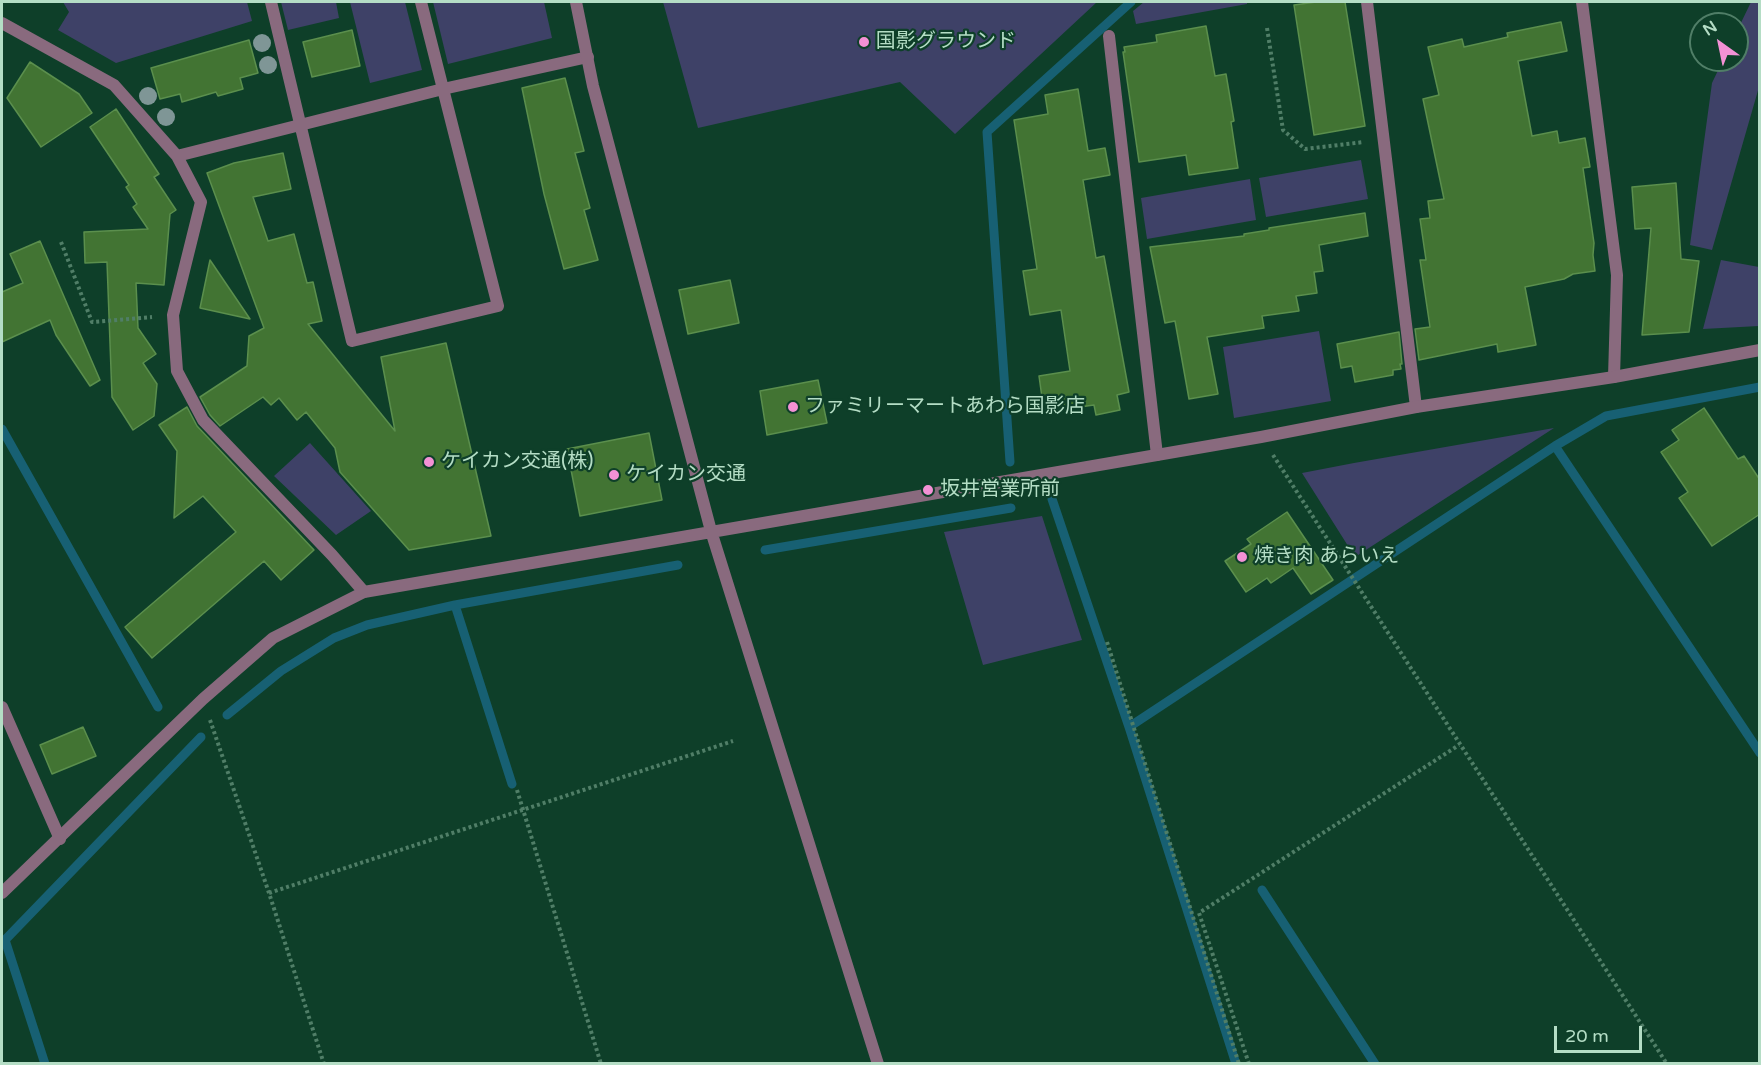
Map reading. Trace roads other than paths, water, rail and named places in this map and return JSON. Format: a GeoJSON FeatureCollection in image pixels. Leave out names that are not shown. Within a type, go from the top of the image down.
{"type":"FeatureCollection","features":[{"type":"Feature","properties":{"kind":"street"},"geometry":{"type":"LineString","coordinates":[[271,2],[351,341],[498,306],[422,2]]}},
{"type":"Feature","properties":{"kind":"street"},"geometry":{"type":"LineString","coordinates":[[576,2],[592,86],[711,531],[878,1064]]}},
{"type":"Feature","properties":{"kind":"street"},"geometry":{"type":"LineString","coordinates":[[1367,2],[1416,408]]}},
{"type":"Feature","properties":{"kind":"street"},"geometry":{"type":"LineString","coordinates":[[1582,2],[1617,275],[1614,377]]}},
{"type":"Feature","properties":{"kind":"street"},"geometry":{"type":"LineString","coordinates":[[2,22],[114,85],[177,156],[201,202],[173,315],[177,371],[203,420],[332,555],[364,592]]}},
{"type":"Feature","properties":{"kind":"street"},"geometry":{"type":"LineString","coordinates":[[1109,36],[1156,455]]}},
{"type":"Feature","properties":{"kind":"street"},"geometry":{"type":"LineString","coordinates":[[177,156],[443,88],[588,57]]}},
{"type":"Feature","properties":{"kind":"street"},"geometry":{"type":"LineString","coordinates":[[2,893],[203,699],[273,638],[364,592],[1760,350]]}},
{"type":"Feature","properties":{"kind":"street"},"geometry":{"type":"LineString","coordinates":[[2,707],[60,839]]}},
{"type":"Feature","properties":{"kind":"waterway"},"geometry":{"type":"LineString","coordinates":[[1010,462],[987,132],[1131,2]]}},
{"type":"Feature","properties":{"kind":"waterway"},"geometry":{"type":"LineString","coordinates":[[1052,499],[1129,727],[1555,446],[1606,416],[1760,387]]}},
{"type":"Feature","properties":{"kind":"waterway"},"geometry":{"type":"LineString","coordinates":[[2,429],[158,707]]}},
{"type":"Feature","properties":{"kind":"waterway"},"geometry":{"type":"LineString","coordinates":[[1555,446],[1760,753]]}},
{"type":"Feature","properties":{"kind":"waterway"},"geometry":{"type":"LineString","coordinates":[[765,550],[1011,508]]}},
{"type":"Feature","properties":{"kind":"waterway"},"geometry":{"type":"LineString","coordinates":[[227,715],[281,671],[334,638],[367,625],[455,605],[678,565]]}},
{"type":"Feature","properties":{"kind":"waterway"},"geometry":{"type":"LineString","coordinates":[[455,605],[512,784]]}},
{"type":"Feature","properties":{"kind":"waterway"},"geometry":{"type":"LineString","coordinates":[[1129,727],[1236,1064]]}},
{"type":"Feature","properties":{"kind":"waterway"},"geometry":{"type":"LineString","coordinates":[[45,1064],[5,940],[201,737]]}},
{"type":"Feature","properties":{"kind":"waterway"},"geometry":{"type":"LineString","coordinates":[[1262,890],[1375,1064]]}},
{"type":"Feature","properties":{"kind":"place","name":"国影グラウンド"},"geometry":{"type":"Point","coordinates":[864,42]}},
{"type":"Feature","properties":{"kind":"place","name":"ファミリーマートあわら国影店"},"geometry":{"type":"Point","coordinates":[793,407]}},
{"type":"Feature","properties":{"kind":"place","name":"ケイカン交通(株)"},"geometry":{"type":"Point","coordinates":[429,462]}},
{"type":"Feature","properties":{"kind":"place","name":"ケイカン交通"},"geometry":{"type":"Point","coordinates":[614,475]}},
{"type":"Feature","properties":{"kind":"place","name":"坂井営業所前"},"geometry":{"type":"Point","coordinates":[928,490]}},
{"type":"Feature","properties":{"kind":"place","name":"焼き肉 あらいえ"},"geometry":{"type":"Point","coordinates":[1242,557]}}]}
